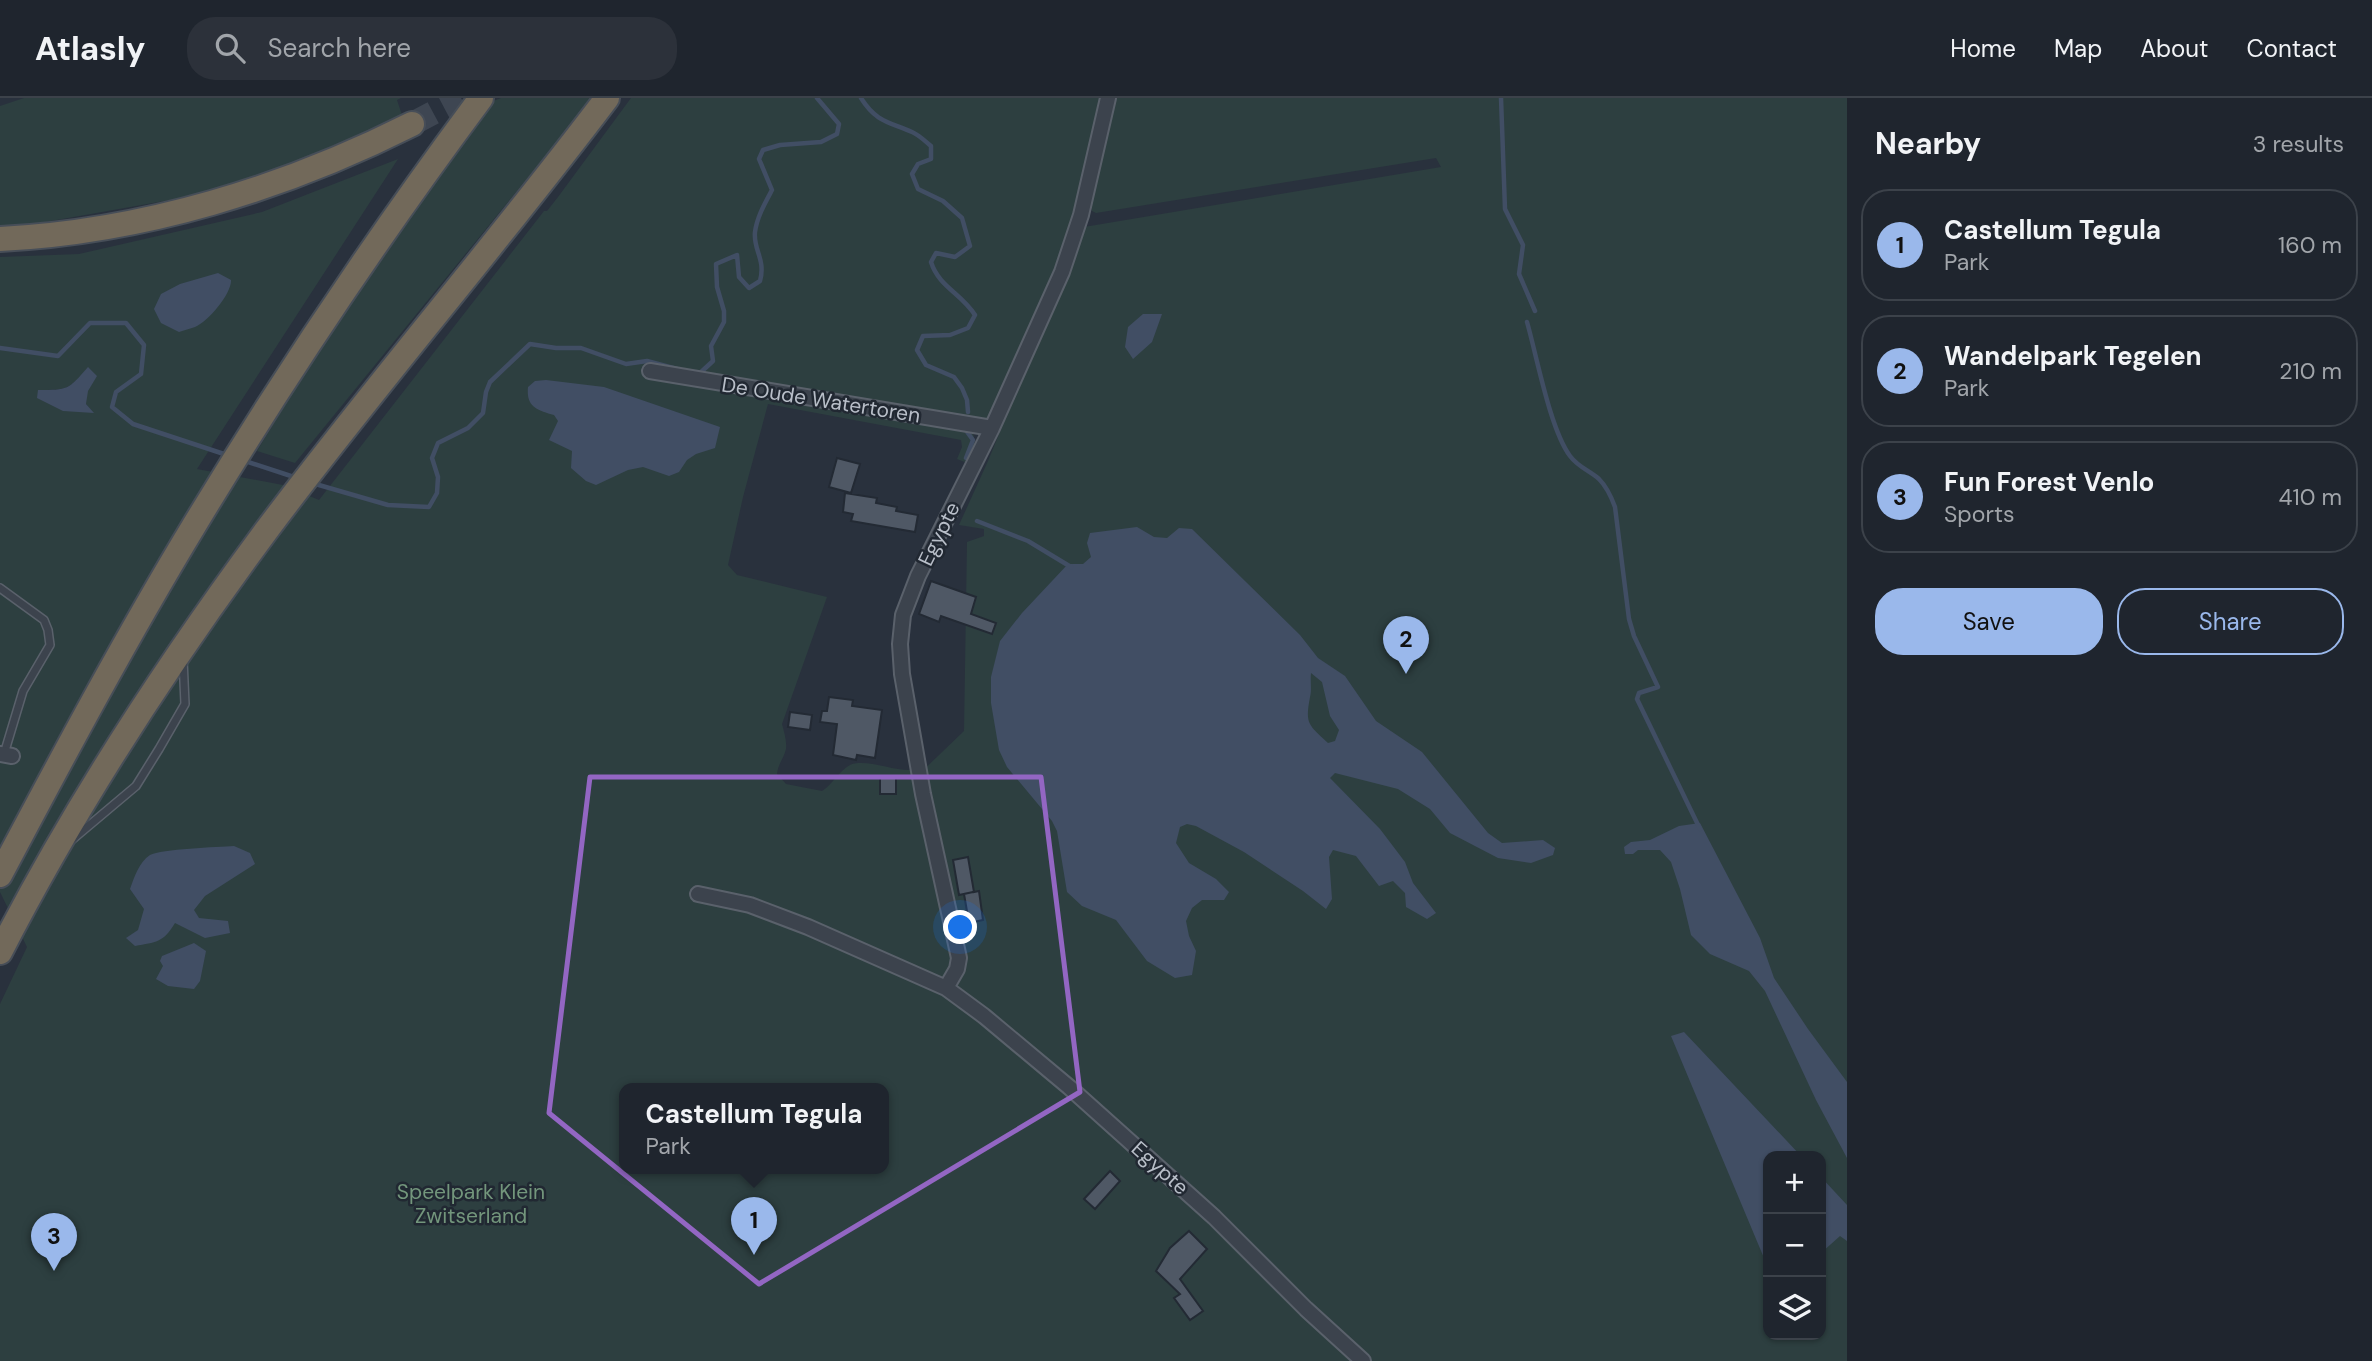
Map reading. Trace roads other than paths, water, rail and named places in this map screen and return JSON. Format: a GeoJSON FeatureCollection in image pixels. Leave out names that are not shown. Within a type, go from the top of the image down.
{"type":"FeatureCollection","features":[{"type":"Feature","properties":{"kind":"highway"},"geometry":{"type":"LineString","coordinates":[[0,952],[96,778],[182,648],[317,465],[550,174],[607,98]]}},
{"type":"Feature","properties":{"kind":"highway"},"geometry":{"type":"LineString","coordinates":[[0,874],[127,642],[246,442],[351,283],[476,106]]}},
{"type":"Feature","properties":{"kind":"highway"},"geometry":{"type":"LineString","coordinates":[[0,240],[44,237],[168,215],[326,165],[412,124]]}},
{"type":"Feature","properties":{"kind":"street","name":"Egypte"},"geometry":{"type":"LineString","coordinates":[[946,988],[957,969],[959,958],[923,794],[902,674],[900,644],[903,615],[918,576],[992,428],[1062,272],[1081,215],[1108,98]]}},
{"type":"Feature","properties":{"kind":"street","name":"De Oude Watertoren"},"geometry":{"type":"LineString","coordinates":[[650,371],[992,428]]}},
{"type":"Feature","properties":{"kind":"street","name":"Egypte"},"geometry":{"type":"LineString","coordinates":[[698,894],[762,909],[946,988],[1069,1087],[1214,1217],[1306,1309],[1363,1361]]}},
{"type":"Feature","properties":{"kind":"lane"},"geometry":{"type":"LineString","coordinates":[[0,589],[44,620],[50,645],[23,691],[5,755]]}},
{"type":"Feature","properties":{"kind":"lane"},"geometry":{"type":"LineString","coordinates":[[53,855],[136,786],[185,704],[182,648]]}},
{"type":"Feature","properties":{"kind":"water"},"geometry":{"type":"Polygon","coordinates":[[[218,273],[231,280],[230,286],[206,319],[195,327],[179,332],[161,323],[154,309],[161,294],[180,284],[218,273]]]}},
{"type":"Feature","properties":{"kind":"water"},"geometry":{"type":"Polygon","coordinates":[[[1143,314],[1162,314],[1152,342],[1133,359],[1125,347],[1128,327],[1143,314]]]}},
{"type":"Feature","properties":{"kind":"water"},"geometry":{"type":"Polygon","coordinates":[[[88,367],[97,376],[88,391],[86,404],[94,413],[63,411],[37,398],[38,390],[67,387],[88,367]]]}},
{"type":"Feature","properties":{"kind":"water"},"geometry":{"type":"Polygon","coordinates":[[[535,381],[604,387],[720,427],[715,448],[696,454],[687,460],[679,472],[669,476],[643,467],[628,470],[596,485],[586,481],[571,468],[572,451],[549,440],[558,421],[554,415],[534,407],[529,399],[528,387],[535,381]]]}},
{"type":"Feature","properties":{"kind":"water"},"geometry":{"type":"Polygon","coordinates":[[[1137,527],[1154,537],[1167,538],[1179,528],[1192,529],[1300,635],[1318,658],[1345,676],[1376,721],[1422,752],[1488,833],[1502,843],[1543,840],[1555,848],[1553,855],[1531,863],[1498,858],[1450,833],[1430,809],[1398,789],[1335,773],[1330,778],[1380,829],[1405,862],[1413,883],[1436,913],[1427,919],[1406,907],[1405,893],[1393,881],[1379,886],[1356,856],[1333,850],[1329,857],[1332,899],[1326,909],[1244,852],[1196,826],[1187,824],[1180,827],[1176,843],[1189,863],[1216,879],[1229,892],[1224,900],[1202,900],[1192,908],[1186,921],[1196,951],[1192,975],[1175,978],[1147,961],[1116,920],[1082,906],[1067,892],[1057,831],[1052,821],[1007,767],[999,750],[991,703],[991,677],[1000,641],[1068,564],[1083,564],[1091,557],[1087,543],[1090,533],[1137,527]],[[1311,673],[1308,718],[1312,727],[1328,743],[1335,741],[1339,730],[1330,716],[1322,682],[1311,673]]]}},
{"type":"Feature","properties":{"kind":"water"},"geometry":{"type":"Polygon","coordinates":[[[1700,823],[1760,938],[1774,978],[1847,1082],[1847,1158],[1816,1100],[1765,991],[1749,971],[1710,954],[1691,935],[1671,862],[1660,850],[1638,850],[1633,854],[1625,854],[1624,847],[1631,842],[1650,840],[1679,826],[1700,823]]]}},
{"type":"Feature","properties":{"kind":"water"},"geometry":{"type":"Polygon","coordinates":[[[234,846],[250,853],[255,864],[205,896],[194,910],[199,918],[228,921],[230,933],[205,938],[175,923],[163,938],[154,942],[135,946],[126,938],[138,930],[144,909],[130,889],[137,870],[146,858],[166,851],[234,846]]]}},
{"type":"Feature","properties":{"kind":"water"},"geometry":{"type":"Polygon","coordinates":[[[194,943],[206,951],[200,981],[194,989],[168,986],[156,979],[163,966],[160,961],[162,956],[194,943]]]}},
{"type":"Feature","properties":{"kind":"water"},"geometry":{"type":"Polygon","coordinates":[[[1684,1032],[1796,1151],[1763,1151],[1763,1256],[1671,1036],[1684,1032]]]}},
{"type":"Feature","properties":{"kind":"water"},"geometry":{"type":"Polygon","coordinates":[[[1826,1182],[1847,1205],[1847,1241],[1840,1236],[1826,1249],[1826,1182]]]}},
{"type":"Feature","properties":{"kind":"waterway"},"geometry":{"type":"LineString","coordinates":[[700,373],[713,361],[711,346],[724,322],[724,311],[717,287],[716,264],[737,255],[739,277],[749,288],[760,281],[761,261],[755,232],[759,216],[772,190],[759,159],[763,150],[780,145],[821,142],[837,134],[839,124],[817,98]]}},
{"type":"Feature","properties":{"kind":"waterway"},"geometry":{"type":"LineString","coordinates":[[861,98],[878,117],[915,133],[931,146],[931,159],[918,164],[912,174],[918,189],[943,201],[962,218],[970,246],[955,257],[936,253],[931,262],[939,278],[975,315],[968,328],[950,335],[923,336],[917,350],[926,365],[954,377],[967,400],[968,412]]}},
{"type":"Feature","properties":{"kind":"waterway"},"geometry":{"type":"LineString","coordinates":[[1501,98],[1505,209],[1523,245],[1519,274],[1535,311]]}},
{"type":"Feature","properties":{"kind":"waterway"},"geometry":{"type":"LineString","coordinates":[[1527,322],[1550,411],[1563,444],[1573,460],[1602,482],[1615,507],[1629,619],[1658,687],[1639,693],[1637,699],[1700,829]]}},
{"type":"Feature","properties":{"kind":"waterway"},"geometry":{"type":"LineString","coordinates":[[0,348],[58,356],[90,323],[126,323],[144,345],[141,374],[116,392],[112,407],[133,424],[227,455]]}},
{"type":"Feature","properties":{"kind":"waterway"},"geometry":{"type":"LineString","coordinates":[[312,483],[388,505],[429,507],[437,493],[438,477],[432,458],[438,443],[468,428],[483,413],[490,382],[530,344],[581,348],[626,364],[647,361],[677,369]]}},
{"type":"Feature","properties":{"kind":"waterway"},"geometry":{"type":"LineString","coordinates":[[965,429],[973,440],[966,458]]}},
{"type":"Feature","properties":{"kind":"waterway"},"geometry":{"type":"LineString","coordinates":[[242,460],[297,478]]}},
{"type":"Feature","properties":{"kind":"waterway"},"geometry":{"type":"LineString","coordinates":[[977,521],[1028,541],[1071,567]]}},
{"type":"Feature","properties":{"kind":"tunnel"},"geometry":{"type":"LineString","coordinates":[[412,124],[461,98]]}},
{"type":"Feature","properties":{"kind":"place","name":"Wandelpark Tegelen"},"geometry":{"type":"Point","coordinates":[1406,674]}},
{"type":"Feature","properties":{"kind":"place","name":"Castellum Tegula"},"geometry":{"type":"Point","coordinates":[754,1255]}},
{"type":"Feature","properties":{"kind":"place","name":"Fun Forest Venlo"},"geometry":{"type":"Point","coordinates":[54,1271]}},
{"type":"Feature","properties":{"kind":"park label","name":"Speelpark Klein Zwitserland"},"geometry":{"type":"Point","coordinates":[471,1204]}}]}
